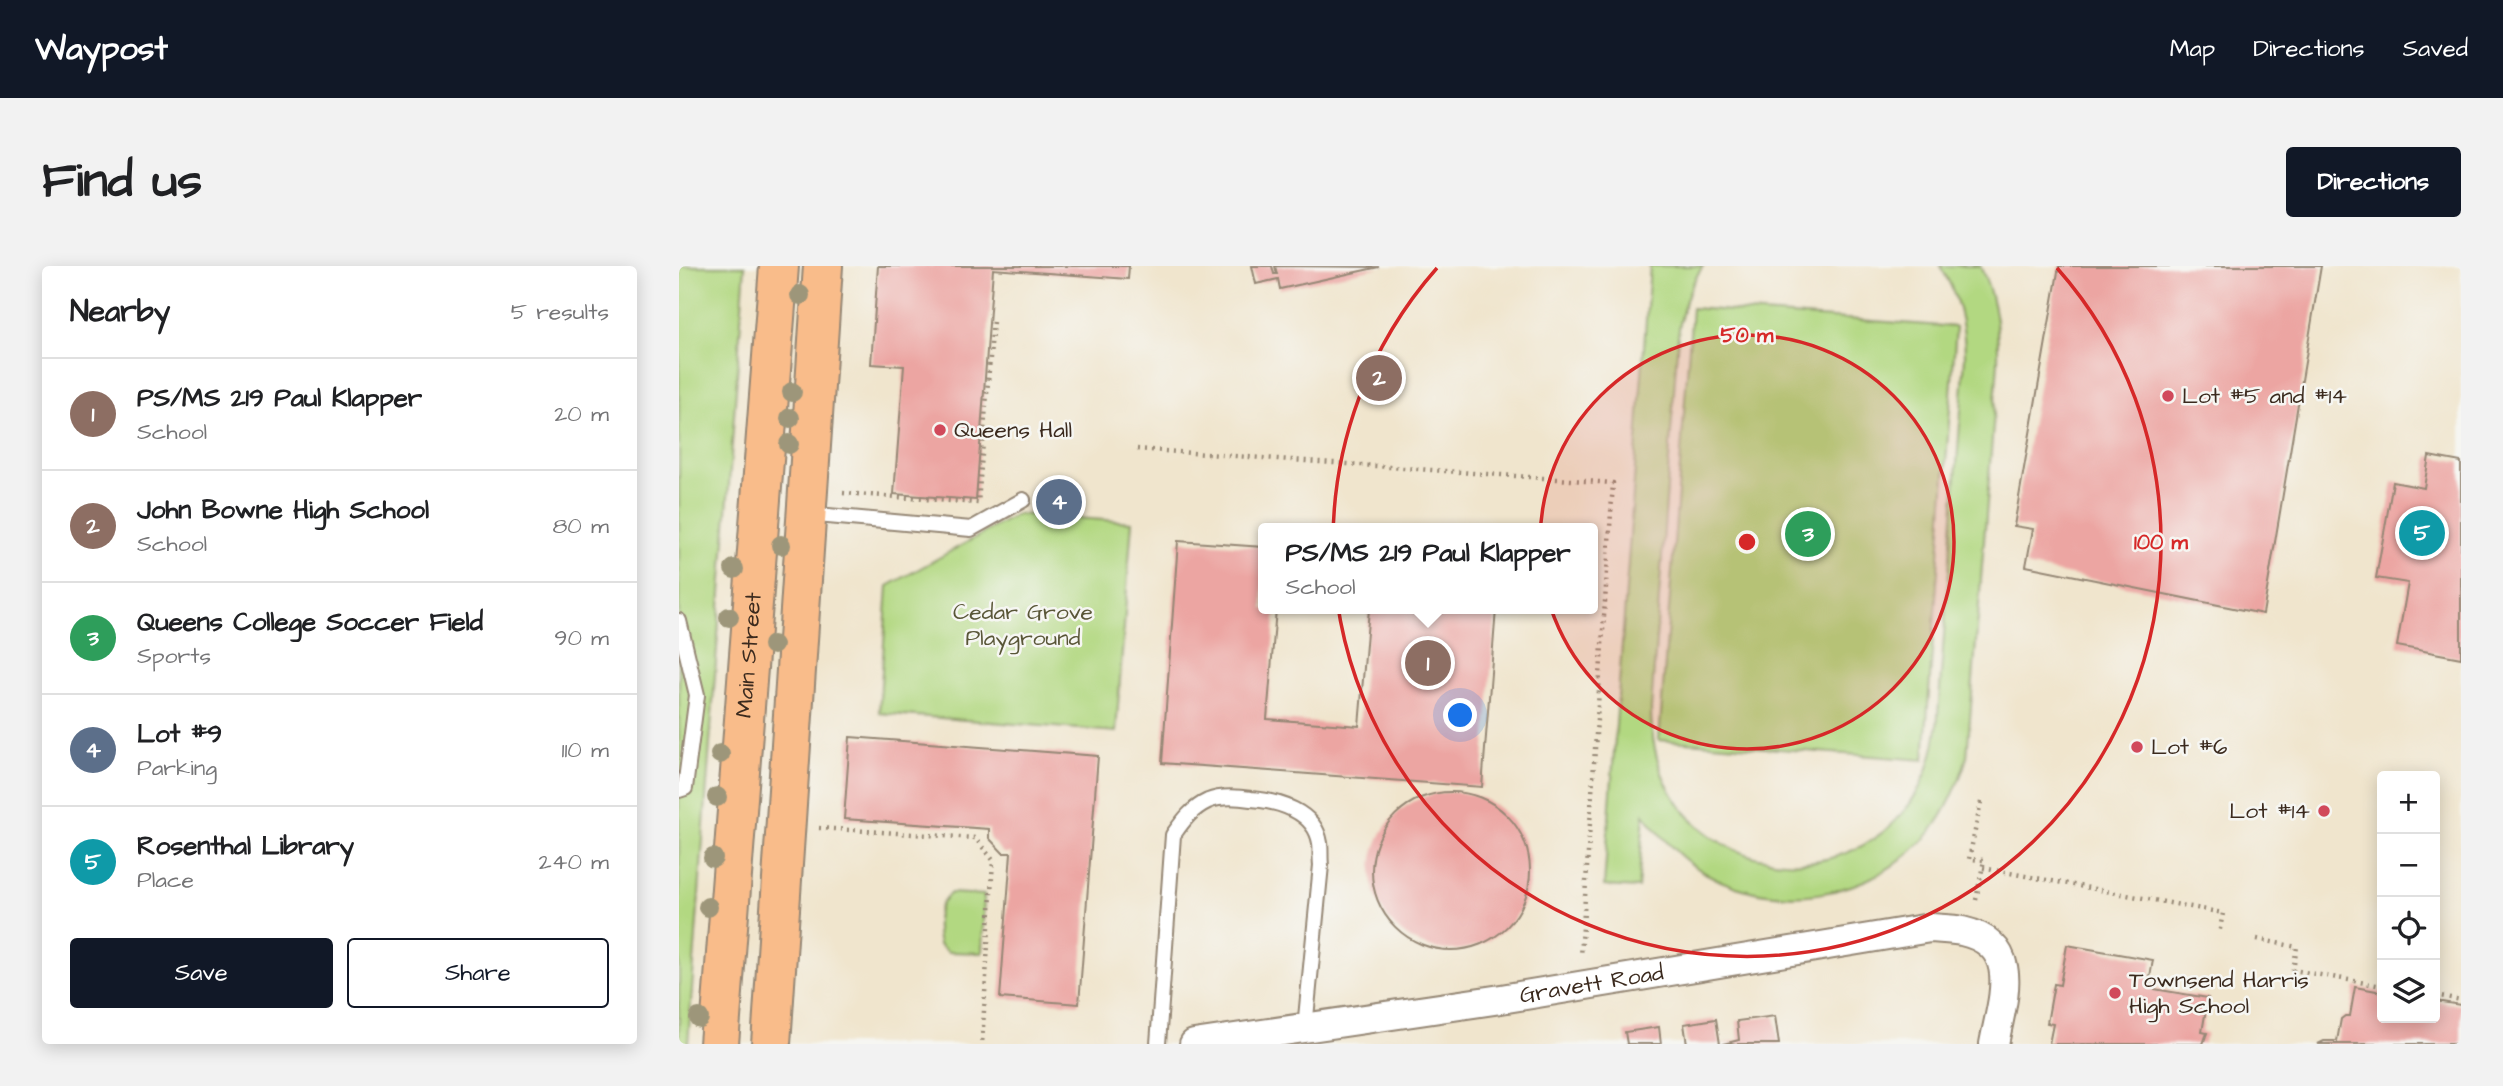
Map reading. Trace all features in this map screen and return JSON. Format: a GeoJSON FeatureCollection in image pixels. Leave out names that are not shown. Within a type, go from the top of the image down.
{"type":"FeatureCollection","features":[{"type":"Feature","properties":{"kind":"main road","name":"Main Street"},"geometry":{"type":"LineString","coordinates":[[719,1044],[779,266]]}},
{"type":"Feature","properties":{"kind":"main road","name":"Main Street"},"geometry":{"type":"LineString","coordinates":[[771,1044],[823,266]]}},
{"type":"Feature","properties":{"kind":"street","name":"Gravett Road"},"geometry":{"type":"LineString","coordinates":[[1194,1044],[1501,999],[1930,928],[1964,932],[1988,943],[2002,958],[2006,977],[1994,1044]]}},
{"type":"Feature","properties":{"kind":"lane"},"geometry":{"type":"LineString","coordinates":[[805,514],[971,528],[1023,500]]}},
{"type":"Feature","properties":{"kind":"lane"},"geometry":{"type":"LineString","coordinates":[[679,621],[697,695],[685,788],[679,790]]}},
{"type":"Feature","properties":{"kind":"lane"},"geometry":{"type":"LineString","coordinates":[[1158,1044],[1173,835],[1190,811],[1210,800],[1237,797],[1272,801],[1288,806],[1304,817],[1314,828],[1320,841],[1321,865],[1305,1028]]}},
{"type":"Feature","properties":{"kind":"path"},"geometry":{"type":"LineString","coordinates":[[843,493],[978,503],[993,321]]}},
{"type":"Feature","properties":{"kind":"path"},"geometry":{"type":"LineString","coordinates":[[1137,449],[1612,483],[1581,956]]}},
{"type":"Feature","properties":{"kind":"path"},"geometry":{"type":"LineString","coordinates":[[1976,900],[1985,860],[1969,859],[1981,802]]}},
{"type":"Feature","properties":{"kind":"path"},"geometry":{"type":"LineString","coordinates":[[819,828],[975,838],[993,860],[982,1044]]}},
{"type":"Feature","properties":{"kind":"path"},"geometry":{"type":"LineString","coordinates":[[1983,868],[2223,913],[2219,934]]}},
{"type":"Feature","properties":{"kind":"path"},"geometry":{"type":"LineString","coordinates":[[2257,939],[2297,947],[2294,970],[2377,985]]}},
{"type":"Feature","properties":{"kind":"path"},"geometry":{"type":"LineString","coordinates":[[2440,996],[2461,1000]]}},
{"type":"Feature","properties":{"kind":"green space"},"geometry":{"type":"Polygon","coordinates":[[[679,266],[745,266],[688,1044],[679,1044],[679,266]]]}},
{"type":"Feature","properties":{"kind":"green space"},"geometry":{"type":"Polygon","coordinates":[[[1650,266],[1703,266],[1686,300],[1678,336],[1651,709],[1662,773],[1693,820],[1736,850],[1786,862],[1837,856],[1883,832],[1918,789],[1937,728],[1965,357],[1964,332],[1959,309],[1952,287],[1940,266],[1980,266],[1993,301],[1998,363],[1967,757],[1953,795],[1932,830],[1908,854],[1881,873],[1850,886],[1818,894],[1785,896],[1752,891],[1721,881],[1691,864],[1678,853],[1644,814],[1638,888],[1604,886],[1650,266]]]}},
{"type":"Feature","properties":{"kind":"green space"},"geometry":{"type":"Polygon","coordinates":[[[1692,308],[1956,327],[1924,760],[1659,740],[1692,308]]]}},
{"type":"Feature","properties":{"kind":"green space","name":"Cedar Grove Playground"},"geometry":{"type":"Polygon","coordinates":[[[1018,514],[1132,522],[1116,732],[879,713],[888,586],[1018,514]]]}},
{"type":"Feature","properties":{"kind":"green space"},"geometry":{"type":"Polygon","coordinates":[[[951,893],[984,895],[982,953],[948,952],[939,945],[937,916],[942,903],[951,893]]]}},
{"type":"Feature","properties":{"kind":"building","name":"Queens Hall"},"geometry":{"type":"Polygon","coordinates":[[[878,266],[1129,266],[1128,279],[993,269],[976,500],[894,494],[904,366],[871,364],[878,266]]]}},
{"type":"Feature","properties":{"kind":"building"},"geometry":{"type":"Polygon","coordinates":[[[1252,266],[1272,266],[1274,274],[1277,274],[1275,266],[1379,267],[1280,289],[1278,279],[1256,284],[1252,266]]]}},
{"type":"Feature","properties":{"kind":"building","name":"Lot #5 and #14"},"geometry":{"type":"Polygon","coordinates":[[[2059,266],[2321,266],[2263,614],[2026,566],[2033,529],[2014,526],[2059,266]]]}},
{"type":"Feature","properties":{"kind":"building"},"geometry":{"type":"Polygon","coordinates":[[[2429,456],[2461,462],[2461,658],[2397,646],[2408,583],[2376,578],[2393,482],[2424,488],[2429,456]]]}},
{"type":"Feature","properties":{"kind":"building"},"geometry":{"type":"Polygon","coordinates":[[[1178,541],[1258,547],[1258,614],[1276,614],[1267,719],[1359,726],[1369,614],[1496,614],[1482,787],[1162,763],[1178,541]]]}},
{"type":"Feature","properties":{"kind":"building"},"geometry":{"type":"Polygon","coordinates":[[[850,737],[1098,756],[1079,1004],[1000,998],[1011,853],[1003,853],[989,838],[989,829],[844,819],[850,737]]]}},
{"type":"Feature","properties":{"kind":"building"},"geometry":{"type":"Polygon","coordinates":[[[1451,792],[1481,798],[1507,815],[1524,841],[1530,871],[1524,901],[1507,927],[1481,944],[1451,950],[1421,944],[1395,927],[1378,901],[1372,871],[1378,841],[1395,815],[1421,798],[1451,792]]]}},
{"type":"Feature","properties":{"kind":"building","name":"Townsend Harris High School"},"geometry":{"type":"Polygon","coordinates":[[[2067,945],[2153,960],[2148,988],[2208,998],[2202,1032],[2207,1033],[2203,1044],[2049,1044],[2053,1024],[2047,1023],[2054,984],[2060,985],[2067,945]]]}},
{"type":"Feature","properties":{"kind":"building"},"geometry":{"type":"Polygon","coordinates":[[[2355,987],[2377,991],[2377,1023],[2440,1023],[2440,1002],[2461,1005],[2461,1044],[2318,1044],[2337,1041],[2341,1019],[2350,1016],[2355,987]]]}},
{"type":"Feature","properties":{"kind":"building"},"geometry":{"type":"Polygon","coordinates":[[[1775,1016],[1779,1044],[1723,1044],[1739,1040],[1737,1021],[1775,1016]]]}},
{"type":"Feature","properties":{"kind":"building"},"geometry":{"type":"Polygon","coordinates":[[[1716,1019],[1720,1044],[1687,1044],[1684,1024],[1716,1019]]]}},
{"type":"Feature","properties":{"kind":"building"},"geometry":{"type":"Polygon","coordinates":[[[1659,1027],[1661,1044],[1627,1044],[1625,1032],[1659,1027]]]}},
{"type":"Feature","properties":{"kind":"place","name":"John Bowne High School"},"geometry":{"type":"Point","coordinates":[1379,378]}},
{"type":"Feature","properties":{"kind":"place","name":"Lot #5 and #14"},"geometry":{"type":"Point","coordinates":[2168,396]}},
{"type":"Feature","properties":{"kind":"place","name":"Queens Hall"},"geometry":{"type":"Point","coordinates":[940,430]}},
{"type":"Feature","properties":{"kind":"place","name":"Lot #9"},"geometry":{"type":"Point","coordinates":[1059,502]}},
{"type":"Feature","properties":{"kind":"place","name":"Rosenthal Library"},"geometry":{"type":"Point","coordinates":[2422,533]}},
{"type":"Feature","properties":{"kind":"place","name":"Queens College Soccer Field"},"geometry":{"type":"Point","coordinates":[1808,534]}},
{"type":"Feature","properties":{"kind":"place","name":"PS/MS 219 Paul Klapper"},"geometry":{"type":"Point","coordinates":[1428,663]}},
{"type":"Feature","properties":{"kind":"place","name":"Lot #6"},"geometry":{"type":"Point","coordinates":[2137,747]}},
{"type":"Feature","properties":{"kind":"place","name":"Lot #14"},"geometry":{"type":"Point","coordinates":[2324,811]}},
{"type":"Feature","properties":{"kind":"place","name":"Townsend Harris High School"},"geometry":{"type":"Point","coordinates":[2115,993]}}]}
